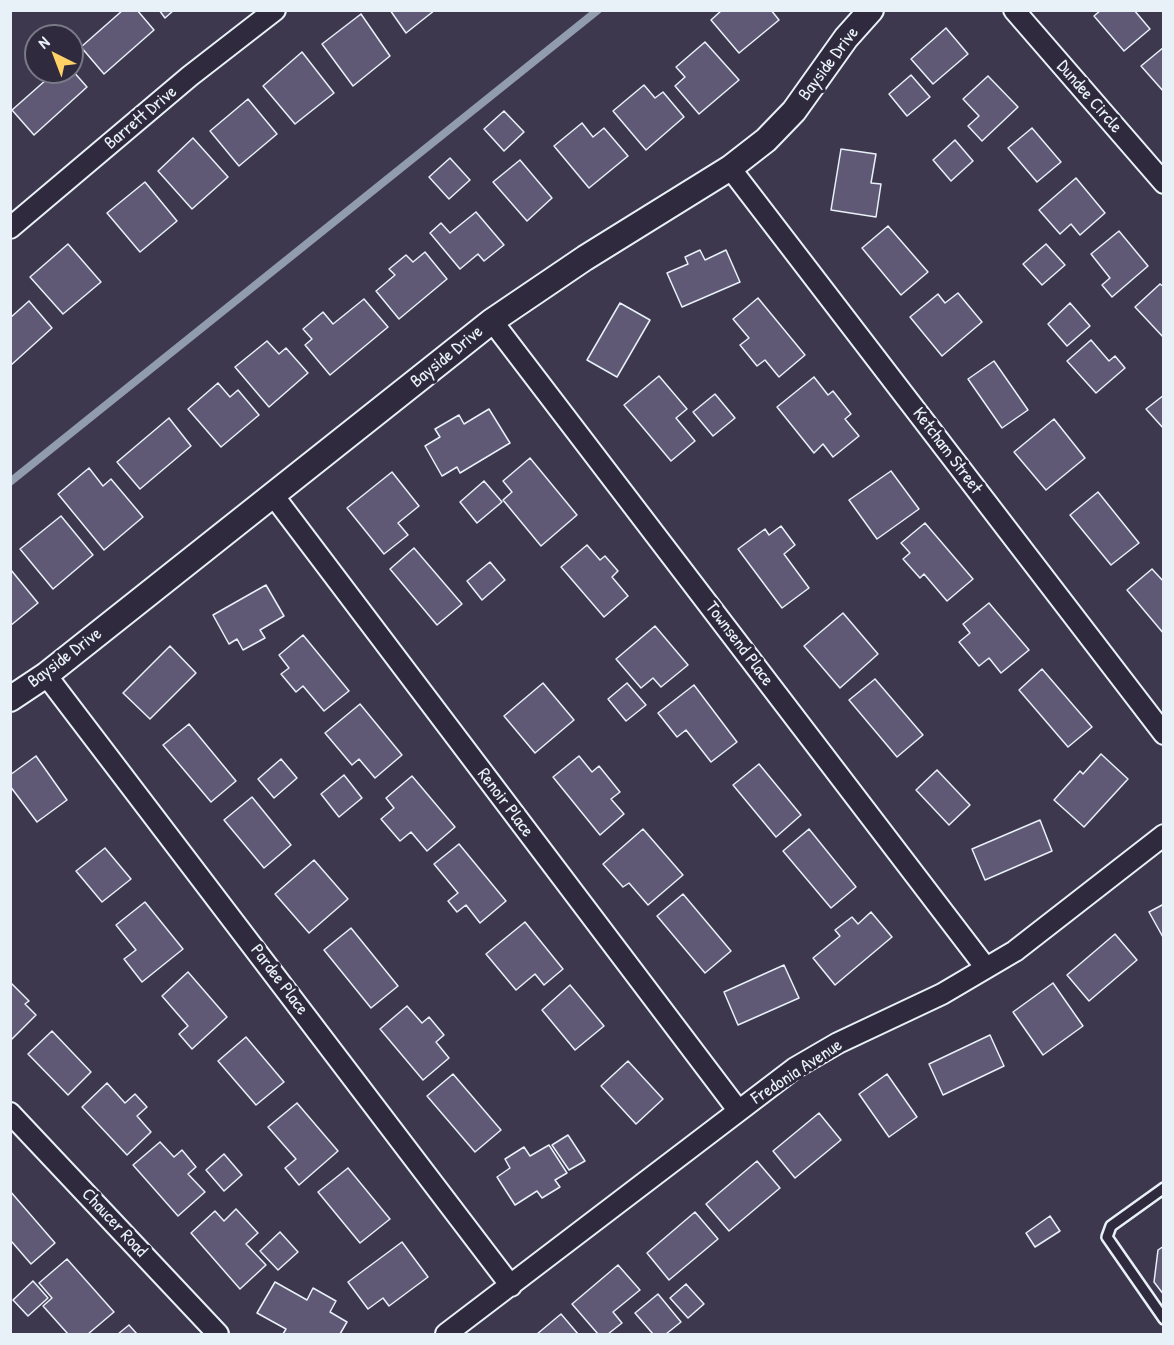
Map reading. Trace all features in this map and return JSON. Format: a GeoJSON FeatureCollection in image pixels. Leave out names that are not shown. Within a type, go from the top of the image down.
{"type":"FeatureCollection","features":[{"type":"Feature","properties":{"kind":"street","name":"Barrett Drive"},"geometry":{"type":"LineString","coordinates":[[10,228],[190,76],[275,10]]}},
{"type":"Feature","properties":{"kind":"street","name":"Bayside Drive"},"geometry":{"type":"LineString","coordinates":[[10,699],[46,675],[492,321],[585,258],[730,168],[766,140],[794,111],[846,38],[871,10]]}},
{"type":"Feature","properties":{"kind":"street","name":"Dundee Circle"},"geometry":{"type":"LineString","coordinates":[[1014,10],[1164,183]]}},
{"type":"Feature","properties":{"kind":"street","name":"Ketcham Street"},"geometry":{"type":"LineString","coordinates":[[730,168],[1164,734]]}},
{"type":"Feature","properties":{"kind":"street","name":"Townsend Place"},"geometry":{"type":"LineString","coordinates":[[492,321],[986,968]]}},
{"type":"Feature","properties":{"kind":"street","name":"Renoir Place"},"geometry":{"type":"LineString","coordinates":[[273,495],[738,1110]]}},
{"type":"Feature","properties":{"kind":"street","name":"Pardee Place"},"geometry":{"type":"LineString","coordinates":[[46,675],[511,1286]]}},
{"type":"Feature","properties":{"kind":"street","name":"Fredonia Avenue"},"geometry":{"type":"LineString","coordinates":[[446,1335],[795,1068],[829,1048],[942,994],[1016,951],[1164,835]]}},
{"type":"Feature","properties":{"kind":"street","name":"Chaucer Road"},"geometry":{"type":"LineString","coordinates":[[10,1113],[218,1335]]}},
{"type":"Feature","properties":{"kind":"lane"},"geometry":{"type":"LineString","coordinates":[[1164,1188],[1111,1226],[1107,1237],[1164,1319]]}},
{"type":"Feature","properties":{"kind":"building"},"geometry":{"type":"Polygon","coordinates":[[[123,10],[137,10],[154,30],[104,74],[84,51],[84,44],[123,10]]]}},
{"type":"Feature","properties":{"kind":"building"},"geometry":{"type":"Polygon","coordinates":[[[159,10],[174,10],[165,18],[159,10]]]}},
{"type":"Feature","properties":{"kind":"building"},"geometry":{"type":"Polygon","coordinates":[[[390,10],[435,10],[406,33],[390,10]]]}},
{"type":"Feature","properties":{"kind":"building"},"geometry":{"type":"Polygon","coordinates":[[[722,10],[771,10],[779,20],[739,53],[711,20],[722,10]]]}},
{"type":"Feature","properties":{"kind":"building"},"geometry":{"type":"Polygon","coordinates":[[[1101,10],[1134,10],[1150,29],[1124,51],[1094,16],[1101,10]]]}},
{"type":"Feature","properties":{"kind":"building"},"geometry":{"type":"Polygon","coordinates":[[[361,14],[390,56],[353,86],[322,44],[361,14]]]}},
{"type":"Feature","properties":{"kind":"building"},"geometry":{"type":"Polygon","coordinates":[[[946,28],[968,54],[933,84],[911,59],[946,28]]]}},
{"type":"Feature","properties":{"kind":"building"},"geometry":{"type":"Polygon","coordinates":[[[705,42],[739,80],[699,114],[675,86],[685,77],[676,67],[705,42]]]}},
{"type":"Feature","properties":{"kind":"building"},"geometry":{"type":"Polygon","coordinates":[[[1164,47],[1164,92],[1141,66],[1164,47]]]}},
{"type":"Feature","properties":{"kind":"building"},"geometry":{"type":"Polygon","coordinates":[[[302,52],[334,93],[295,124],[263,86],[302,52]]]}},
{"type":"Feature","properties":{"kind":"building"},"geometry":{"type":"Polygon","coordinates":[[[911,75],[930,97],[907,116],[889,94],[911,75]]]}},
{"type":"Feature","properties":{"kind":"building"},"geometry":{"type":"Polygon","coordinates":[[[988,76],[1018,107],[982,141],[968,126],[979,116],[963,99],[988,76]]]}},
{"type":"Feature","properties":{"kind":"building"},"geometry":{"type":"Polygon","coordinates":[[[41,84],[84,84],[87,87],[34,135],[12,110],[41,84]]]}},
{"type":"Feature","properties":{"kind":"building"},"geometry":{"type":"Polygon","coordinates":[[[644,85],[655,98],[663,92],[684,117],[646,150],[613,111],[644,85]]]}},
{"type":"Feature","properties":{"kind":"building"},"geometry":{"type":"Polygon","coordinates":[[[248,99],[277,134],[239,166],[210,131],[248,99]]]}},
{"type":"Feature","properties":{"kind":"building"},"geometry":{"type":"Polygon","coordinates":[[[504,111],[524,132],[504,151],[484,129],[504,111]]]}},
{"type":"Feature","properties":{"kind":"building"},"geometry":{"type":"Polygon","coordinates":[[[582,123],[593,137],[604,128],[628,156],[589,188],[554,146],[582,123]]]}},
{"type":"Feature","properties":{"kind":"building"},"geometry":{"type":"Polygon","coordinates":[[[1032,128],[1061,162],[1037,182],[1008,148],[1032,128]]]}},
{"type":"Feature","properties":{"kind":"building"},"geometry":{"type":"Polygon","coordinates":[[[193,138],[228,177],[192,209],[158,171],[193,138]]]}},
{"type":"Feature","properties":{"kind":"building"},"geometry":{"type":"Polygon","coordinates":[[[955,140],[973,161],[951,181],[933,160],[955,140]]]}},
{"type":"Feature","properties":{"kind":"building"},"geometry":{"type":"Polygon","coordinates":[[[841,149],[876,154],[871,183],[881,184],[876,217],[831,210],[841,149]]]}},
{"type":"Feature","properties":{"kind":"building"},"geometry":{"type":"Polygon","coordinates":[[[450,158],[470,180],[449,199],[429,177],[450,158]]]}},
{"type":"Feature","properties":{"kind":"building"},"geometry":{"type":"Polygon","coordinates":[[[520,160],[552,198],[527,221],[493,182],[520,160]]]}},
{"type":"Feature","properties":{"kind":"building"},"geometry":{"type":"Polygon","coordinates":[[[1076,178],[1105,213],[1080,235],[1071,224],[1060,234],[1039,210],[1076,178]]]}},
{"type":"Feature","properties":{"kind":"building"},"geometry":{"type":"Polygon","coordinates":[[[145,182],[177,221],[140,252],[107,213],[145,182]]]}},
{"type":"Feature","properties":{"kind":"building"},"geometry":{"type":"Polygon","coordinates":[[[476,212],[504,245],[484,261],[478,254],[460,269],[430,233],[441,223],[450,233],[476,212]]]}},
{"type":"Feature","properties":{"kind":"building"},"geometry":{"type":"Polygon","coordinates":[[[888,226],[928,272],[901,295],[862,248],[888,226]]]}},
{"type":"Feature","properties":{"kind":"building"},"geometry":{"type":"Polygon","coordinates":[[[1119,231],[1148,266],[1112,297],[1102,285],[1110,278],[1091,254],[1119,231]]]}},
{"type":"Feature","properties":{"kind":"building"},"geometry":{"type":"Polygon","coordinates":[[[68,244],[101,282],[63,314],[30,277],[68,244]]]}},
{"type":"Feature","properties":{"kind":"building"},"geometry":{"type":"Polygon","coordinates":[[[1046,244],[1065,265],[1042,285],[1023,264],[1046,244]]]}},
{"type":"Feature","properties":{"kind":"building"},"geometry":{"type":"Polygon","coordinates":[[[700,250],[705,260],[726,250],[740,282],[682,307],[667,273],[688,264],[685,257],[700,250]]]}},
{"type":"Feature","properties":{"kind":"building"},"geometry":{"type":"Polygon","coordinates":[[[425,252],[447,279],[399,319],[376,291],[395,275],[389,269],[406,255],[413,262],[425,252]]]}},
{"type":"Feature","properties":{"kind":"building"},"geometry":{"type":"Polygon","coordinates":[[[1160,284],[1164,287],[1164,338],[1135,307],[1160,284]]]}},
{"type":"Feature","properties":{"kind":"building"},"geometry":{"type":"Polygon","coordinates":[[[958,293],[982,322],[942,356],[910,317],[938,294],[945,303],[958,293]]]}},
{"type":"Feature","properties":{"kind":"building"},"geometry":{"type":"Polygon","coordinates":[[[758,298],[805,355],[779,377],[765,360],[757,366],[740,345],[749,338],[733,319],[758,298]]]}},
{"type":"Feature","properties":{"kind":"building"},"geometry":{"type":"Polygon","coordinates":[[[364,299],[388,327],[330,375],[305,345],[312,339],[303,329],[323,312],[333,324],[364,299]]]}},
{"type":"Feature","properties":{"kind":"building"},"geometry":{"type":"Polygon","coordinates":[[[29,301],[52,328],[10,366],[10,318],[29,301]]]}},
{"type":"Feature","properties":{"kind":"building"},"geometry":{"type":"Polygon","coordinates":[[[620,303],[650,320],[617,377],[587,360],[620,303]]]}},
{"type":"Feature","properties":{"kind":"building"},"geometry":{"type":"Polygon","coordinates":[[[1070,303],[1090,326],[1067,346],[1048,324],[1070,303]]]}},
{"type":"Feature","properties":{"kind":"building"},"geometry":{"type":"Polygon","coordinates":[[[1091,340],[1109,361],[1115,356],[1125,368],[1096,393],[1067,361],[1091,340]]]}},
{"type":"Feature","properties":{"kind":"building"},"geometry":{"type":"Polygon","coordinates":[[[267,341],[279,354],[286,348],[308,373],[269,407],[235,367],[267,341]]]}},
{"type":"Feature","properties":{"kind":"building"},"geometry":{"type":"Polygon","coordinates":[[[994,361],[1028,410],[1002,428],[968,379],[994,361]]]}},
{"type":"Feature","properties":{"kind":"building"},"geometry":{"type":"Polygon","coordinates":[[[659,376],[687,409],[676,418],[695,441],[671,461],[624,405],[659,376]]]}},
{"type":"Feature","properties":{"kind":"building"},"geometry":{"type":"Polygon","coordinates":[[[814,377],[828,395],[833,391],[851,414],[845,419],[859,436],[833,457],[823,444],[814,453],[777,407],[814,377]]]}},
{"type":"Feature","properties":{"kind":"building"},"geometry":{"type":"Polygon","coordinates":[[[218,383],[230,397],[238,390],[259,415],[221,447],[188,409],[218,383]]]}},
{"type":"Feature","properties":{"kind":"building"},"geometry":{"type":"Polygon","coordinates":[[[715,394],[735,418],[713,436],[693,412],[715,394]]]}},
{"type":"Feature","properties":{"kind":"building"},"geometry":{"type":"Polygon","coordinates":[[[1164,395],[1164,429],[1146,409],[1164,395]]]}},
{"type":"Feature","properties":{"kind":"building"},"geometry":{"type":"Polygon","coordinates":[[[489,409],[510,443],[460,473],[457,467],[442,476],[425,446],[440,437],[435,429],[459,415],[464,424],[489,409]]]}},
{"type":"Feature","properties":{"kind":"building"},"geometry":{"type":"Polygon","coordinates":[[[169,418],[191,446],[140,489],[117,462],[169,418]]]}},
{"type":"Feature","properties":{"kind":"building"},"geometry":{"type":"Polygon","coordinates":[[[1054,419],[1085,458],[1046,490],[1014,452],[1054,419]]]}},
{"type":"Feature","properties":{"kind":"building"},"geometry":{"type":"Polygon","coordinates":[[[530,458],[577,515],[541,546],[503,500],[512,492],[503,481],[530,458]]]}},
{"type":"Feature","properties":{"kind":"building"},"geometry":{"type":"Polygon","coordinates":[[[89,468],[103,486],[111,479],[143,517],[104,550],[58,494],[89,468]]]}},
{"type":"Feature","properties":{"kind":"building"},"geometry":{"type":"Polygon","coordinates":[[[891,471],[919,509],[877,539],[849,500],[891,471]]]}},
{"type":"Feature","properties":{"kind":"building"},"geometry":{"type":"Polygon","coordinates":[[[392,472],[419,506],[398,523],[408,535],[384,554],[347,508],[392,472]]]}},
{"type":"Feature","properties":{"kind":"building"},"geometry":{"type":"Polygon","coordinates":[[[484,481],[502,502],[477,523],[460,502],[484,481]]]}},
{"type":"Feature","properties":{"kind":"building"},"geometry":{"type":"Polygon","coordinates":[[[1098,492],[1139,543],[1111,565],[1070,515],[1098,492]]]}},
{"type":"Feature","properties":{"kind":"building"},"geometry":{"type":"Polygon","coordinates":[[[61,516],[93,555],[53,589],[20,549],[61,516]]]}},
{"type":"Feature","properties":{"kind":"building"},"geometry":{"type":"Polygon","coordinates":[[[925,523],[973,579],[947,601],[924,574],[920,578],[903,559],[910,553],[901,543],[925,523]]]}},
{"type":"Feature","properties":{"kind":"building"},"geometry":{"type":"Polygon","coordinates":[[[781,526],[795,545],[784,554],[809,588],[782,608],[738,549],[765,529],[769,535],[781,526]]]}},
{"type":"Feature","properties":{"kind":"building"},"geometry":{"type":"Polygon","coordinates":[[[587,545],[600,560],[605,556],[618,571],[612,577],[628,596],[604,617],[561,567],[587,545]]]}},
{"type":"Feature","properties":{"kind":"building"},"geometry":{"type":"Polygon","coordinates":[[[414,548],[462,604],[437,625],[390,569],[414,548]]]}},
{"type":"Feature","properties":{"kind":"building"},"geometry":{"type":"Polygon","coordinates":[[[490,562],[505,580],[482,600],[467,581],[490,562]]]}},
{"type":"Feature","properties":{"kind":"building"},"geometry":{"type":"Polygon","coordinates":[[[1152,569],[1164,582],[1164,634],[1127,590],[1152,569]]]}},
{"type":"Feature","properties":{"kind":"building"},"geometry":{"type":"Polygon","coordinates":[[[10,571],[38,603],[10,626],[10,571]]]}},
{"type":"Feature","properties":{"kind":"building"},"geometry":{"type":"Polygon","coordinates":[[[266,585],[284,616],[260,630],[265,638],[243,650],[237,639],[229,644],[213,615],[266,585]]]}},
{"type":"Feature","properties":{"kind":"building"},"geometry":{"type":"Polygon","coordinates":[[[989,603],[1029,650],[1001,673],[989,658],[979,666],[959,642],[970,633],[963,624],[989,603]]]}},
{"type":"Feature","properties":{"kind":"building"},"geometry":{"type":"Polygon","coordinates":[[[843,613],[878,654],[840,688],[804,646],[843,613]]]}},
{"type":"Feature","properties":{"kind":"building"},"geometry":{"type":"Polygon","coordinates":[[[655,626],[688,665],[661,687],[653,678],[641,688],[616,659],[655,626]]]}},
{"type":"Feature","properties":{"kind":"building"},"geometry":{"type":"Polygon","coordinates":[[[303,635],[349,691],[324,711],[303,686],[296,692],[281,674],[289,668],[279,655],[303,635]]]}},
{"type":"Feature","properties":{"kind":"building"},"geometry":{"type":"Polygon","coordinates":[[[170,646],[196,673],[150,719],[123,693],[170,646]]]}},
{"type":"Feature","properties":{"kind":"building"},"geometry":{"type":"Polygon","coordinates":[[[1042,669],[1092,727],[1068,747],[1019,690],[1042,669]]]}},
{"type":"Feature","properties":{"kind":"building"},"geometry":{"type":"Polygon","coordinates":[[[875,679],[923,735],[897,757],[849,700],[875,679]]]}},
{"type":"Feature","properties":{"kind":"building"},"geometry":{"type":"Polygon","coordinates":[[[543,683],[574,720],[535,753],[504,716],[543,683]]]}},
{"type":"Feature","properties":{"kind":"building"},"geometry":{"type":"Polygon","coordinates":[[[627,683],[646,705],[626,721],[608,699],[627,683]]]}},
{"type":"Feature","properties":{"kind":"building"},"geometry":{"type":"Polygon","coordinates":[[[694,685],[737,742],[711,762],[686,730],[677,737],[658,713],[694,685]]]}},
{"type":"Feature","properties":{"kind":"building"},"geometry":{"type":"Polygon","coordinates":[[[360,704],[402,755],[375,778],[359,759],[352,765],[325,733],[360,704]]]}},
{"type":"Feature","properties":{"kind":"building"},"geometry":{"type":"Polygon","coordinates":[[[189,724],[236,781],[211,802],[163,745],[189,724]]]}},
{"type":"Feature","properties":{"kind":"building"},"geometry":{"type":"Polygon","coordinates":[[[1101,754],[1128,779],[1084,827],[1054,800],[1080,771],[1083,774],[1101,754]]]}},
{"type":"Feature","properties":{"kind":"building"},"geometry":{"type":"Polygon","coordinates":[[[36,756],[67,800],[37,822],[10,786],[10,775],[36,756]]]}},
{"type":"Feature","properties":{"kind":"building"},"geometry":{"type":"Polygon","coordinates":[[[579,756],[592,772],[599,766],[620,792],[611,799],[624,814],[600,835],[553,777],[579,756]]]}},
{"type":"Feature","properties":{"kind":"building"},"geometry":{"type":"Polygon","coordinates":[[[281,759],[297,778],[274,798],[258,779],[281,759]]]}},
{"type":"Feature","properties":{"kind":"building"},"geometry":{"type":"Polygon","coordinates":[[[759,764],[801,815],[776,837],[733,785],[759,764]]]}},
{"type":"Feature","properties":{"kind":"building"},"geometry":{"type":"Polygon","coordinates":[[[937,770],[970,805],[949,825],[916,790],[937,770]]]}},
{"type":"Feature","properties":{"kind":"building"},"geometry":{"type":"Polygon","coordinates":[[[344,775],[362,798],[339,817],[321,794],[344,775]]]}},
{"type":"Feature","properties":{"kind":"building"},"geometry":{"type":"Polygon","coordinates":[[[412,776],[455,827],[427,851],[411,832],[400,841],[381,819],[394,808],[386,798],[412,776]]]}},
{"type":"Feature","properties":{"kind":"building"},"geometry":{"type":"Polygon","coordinates":[[[252,797],[291,845],[264,868],[224,820],[252,797]]]}},
{"type":"Feature","properties":{"kind":"building"},"geometry":{"type":"Polygon","coordinates":[[[1040,820],[1052,851],[985,880],[972,849],[1040,820]]]}},
{"type":"Feature","properties":{"kind":"building"},"geometry":{"type":"Polygon","coordinates":[[[643,829],[683,875],[648,905],[629,883],[623,887],[603,864],[643,829]]]}},
{"type":"Feature","properties":{"kind":"building"},"geometry":{"type":"Polygon","coordinates":[[[809,829],[856,887],[831,908],[783,851],[809,829]]]}},
{"type":"Feature","properties":{"kind":"building"},"geometry":{"type":"Polygon","coordinates":[[[459,844],[506,901],[480,923],[466,905],[457,912],[448,901],[458,893],[434,864],[459,844]]]}},
{"type":"Feature","properties":{"kind":"building"},"geometry":{"type":"Polygon","coordinates":[[[105,848],[131,879],[102,902],[76,871],[105,848]]]}},
{"type":"Feature","properties":{"kind":"building"},"geometry":{"type":"Polygon","coordinates":[[[314,860],[348,899],[309,933],[275,894],[314,860]]]}},
{"type":"Feature","properties":{"kind":"building"},"geometry":{"type":"Polygon","coordinates":[[[683,894],[731,951],[705,973],[657,916],[683,894]]]}},
{"type":"Feature","properties":{"kind":"building"},"geometry":{"type":"Polygon","coordinates":[[[145,902],[183,949],[142,982],[124,959],[136,950],[116,925],[145,902]]]}},
{"type":"Feature","properties":{"kind":"building"},"geometry":{"type":"Polygon","coordinates":[[[1164,904],[1164,939],[1149,912],[1164,904]]]}},
{"type":"Feature","properties":{"kind":"building"},"geometry":{"type":"Polygon","coordinates":[[[871,912],[892,937],[835,985],[813,958],[840,936],[835,930],[852,917],[858,924],[871,912]]]}},
{"type":"Feature","properties":{"kind":"building"},"geometry":{"type":"Polygon","coordinates":[[[525,922],[563,969],[544,985],[535,974],[516,990],[486,954],[525,922]]]}},
{"type":"Feature","properties":{"kind":"building"},"geometry":{"type":"Polygon","coordinates":[[[351,928],[398,986],[371,1008],[324,950],[351,928]]]}},
{"type":"Feature","properties":{"kind":"building"},"geometry":{"type":"Polygon","coordinates":[[[1115,934],[1137,960],[1089,1001],[1067,975],[1115,934]]]}},
{"type":"Feature","properties":{"kind":"building"},"geometry":{"type":"Polygon","coordinates":[[[784,965],[799,998],[738,1025],[724,992],[784,965]]]}},
{"type":"Feature","properties":{"kind":"building"},"geometry":{"type":"Polygon","coordinates":[[[188,972],[227,1017],[192,1049],[179,1034],[188,1026],[162,996],[188,972]]]}},
{"type":"Feature","properties":{"kind":"building"},"geometry":{"type":"Polygon","coordinates":[[[10,982],[29,1001],[25,1004],[36,1015],[12,1039],[10,1038],[10,982]]]}},
{"type":"Feature","properties":{"kind":"building"},"geometry":{"type":"Polygon","coordinates":[[[1053,983],[1083,1026],[1043,1055],[1013,1012],[1053,983]]]}},
{"type":"Feature","properties":{"kind":"building"},"geometry":{"type":"Polygon","coordinates":[[[570,985],[604,1026],[575,1050],[542,1010],[570,985]]]}},
{"type":"Feature","properties":{"kind":"building"},"geometry":{"type":"Polygon","coordinates":[[[407,1006],[422,1023],[429,1017],[444,1035],[436,1042],[449,1058],[423,1080],[380,1029],[407,1006]]]}},
{"type":"Feature","properties":{"kind":"building"},"geometry":{"type":"Polygon","coordinates":[[[52,1031],[91,1072],[68,1095],[28,1054],[52,1031]]]}},
{"type":"Feature","properties":{"kind":"building"},"geometry":{"type":"Polygon","coordinates":[[[990,1035],[1004,1066],[943,1095],[929,1064],[990,1035]]]}},
{"type":"Feature","properties":{"kind":"building"},"geometry":{"type":"Polygon","coordinates":[[[246,1037],[284,1082],[256,1105],[218,1061],[246,1037]]]}},
{"type":"Feature","properties":{"kind":"building"},"geometry":{"type":"Polygon","coordinates":[[[628,1061],[663,1099],[636,1124],[601,1086],[628,1061]]]}},
{"type":"Feature","properties":{"kind":"building"},"geometry":{"type":"Polygon","coordinates":[[[453,1074],[501,1130],[475,1152],[427,1096],[453,1074]]]}},
{"type":"Feature","properties":{"kind":"building"},"geometry":{"type":"Polygon","coordinates":[[[887,1074],[917,1117],[889,1137],[859,1094],[887,1074]]]}},
{"type":"Feature","properties":{"kind":"building"},"geometry":{"type":"Polygon","coordinates":[[[107,1083],[125,1103],[135,1094],[147,1107],[137,1116],[151,1132],[127,1155],[82,1107],[107,1083]]]}},
{"type":"Feature","properties":{"kind":"building"},"geometry":{"type":"Polygon","coordinates":[[[297,1103],[338,1151],[299,1185],[285,1168],[296,1159],[268,1127],[297,1103]]]}},
{"type":"Feature","properties":{"kind":"building"},"geometry":{"type":"Polygon","coordinates":[[[819,1113],[841,1140],[795,1178],[773,1151],[819,1113]]]}},
{"type":"Feature","properties":{"kind":"building"},"geometry":{"type":"Polygon","coordinates":[[[568,1135],[585,1161],[569,1170],[552,1145],[568,1135]]]}},
{"type":"Feature","properties":{"kind":"building"},"geometry":{"type":"Polygon","coordinates":[[[160,1142],[174,1157],[182,1150],[196,1167],[188,1174],[205,1192],[178,1216],[133,1165],[160,1142]]]}},
{"type":"Feature","properties":{"kind":"building"},"geometry":{"type":"Polygon","coordinates":[[[549,1145],[567,1173],[555,1180],[560,1187],[542,1198],[537,1191],[515,1205],[497,1177],[510,1168],[505,1159],[524,1147],[530,1156],[549,1145]]]}},
{"type":"Feature","properties":{"kind":"building"},"geometry":{"type":"Polygon","coordinates":[[[224,1154],[242,1175],[224,1191],[206,1170],[224,1154]]]}},
{"type":"Feature","properties":{"kind":"building"},"geometry":{"type":"Polygon","coordinates":[[[757,1161],[780,1188],[729,1231],[706,1204],[757,1161]]]}},
{"type":"Feature","properties":{"kind":"building"},"geometry":{"type":"Polygon","coordinates":[[[348,1168],[390,1219],[360,1243],[318,1192],[348,1168]]]}},
{"type":"Feature","properties":{"kind":"building"},"geometry":{"type":"Polygon","coordinates":[[[10,1191],[55,1243],[31,1264],[12,1242],[10,1243],[10,1191]]]}},
{"type":"Feature","properties":{"kind":"building"},"geometry":{"type":"Polygon","coordinates":[[[236,1209],[258,1233],[246,1244],[266,1265],[240,1289],[191,1233],[215,1211],[224,1221],[236,1209]]]}},
{"type":"Feature","properties":{"kind":"building"},"geometry":{"type":"Polygon","coordinates":[[[695,1212],[718,1239],[669,1280],[647,1253],[695,1212]]]}},
{"type":"Feature","properties":{"kind":"building"},"geometry":{"type":"Polygon","coordinates":[[[1050,1216],[1060,1231],[1035,1247],[1026,1233],[1050,1216]]]}},
{"type":"Feature","properties":{"kind":"building"},"geometry":{"type":"Polygon","coordinates":[[[280,1232],[298,1252],[278,1270],[260,1251],[280,1232]]]}},
{"type":"Feature","properties":{"kind":"building"},"geometry":{"type":"Polygon","coordinates":[[[402,1242],[428,1277],[389,1306],[383,1298],[368,1309],[348,1282],[402,1242]]]}},
{"type":"Feature","properties":{"kind":"building"},"geometry":{"type":"Polygon","coordinates":[[[1164,1246],[1164,1295],[1154,1282],[1158,1250],[1164,1246]]]}},
{"type":"Feature","properties":{"kind":"building"},"geometry":{"type":"Polygon","coordinates":[[[67,1259],[114,1312],[88,1334],[68,1334],[43,1306],[52,1298],[39,1283],[67,1259]]]}},
{"type":"Feature","properties":{"kind":"building"},"geometry":{"type":"Polygon","coordinates":[[[618,1265],[640,1290],[613,1312],[622,1323],[608,1334],[598,1334],[572,1304],[618,1265]]]}},
{"type":"Feature","properties":{"kind":"building"},"geometry":{"type":"Polygon","coordinates":[[[33,1281],[48,1298],[28,1316],[13,1300],[33,1281]]]}},
{"type":"Feature","properties":{"kind":"building"},"geometry":{"type":"Polygon","coordinates":[[[275,1282],[307,1300],[313,1288],[336,1301],[330,1312],[347,1322],[340,1334],[283,1334],[286,1329],[257,1313],[275,1282]]]}},
{"type":"Feature","properties":{"kind":"building"},"geometry":{"type":"Polygon","coordinates":[[[686,1284],[704,1304],[688,1318],[670,1298],[686,1284]]]}},
{"type":"Feature","properties":{"kind":"building"},"geometry":{"type":"Polygon","coordinates":[[[658,1294],[681,1322],[666,1334],[653,1334],[635,1313],[658,1294]]]}},
{"type":"Feature","properties":{"kind":"building"},"geometry":{"type":"Polygon","coordinates":[[[561,1314],[578,1334],[537,1334],[561,1314]]]}},
{"type":"Feature","properties":{"kind":"building"},"geometry":{"type":"Polygon","coordinates":[[[129,1325],[137,1334],[118,1334],[129,1325]]]}},
{"type":"Feature","properties":{"kind":"waterway"},"geometry":{"type":"LineString","coordinates":[[10,482],[598,10]]}}]}
